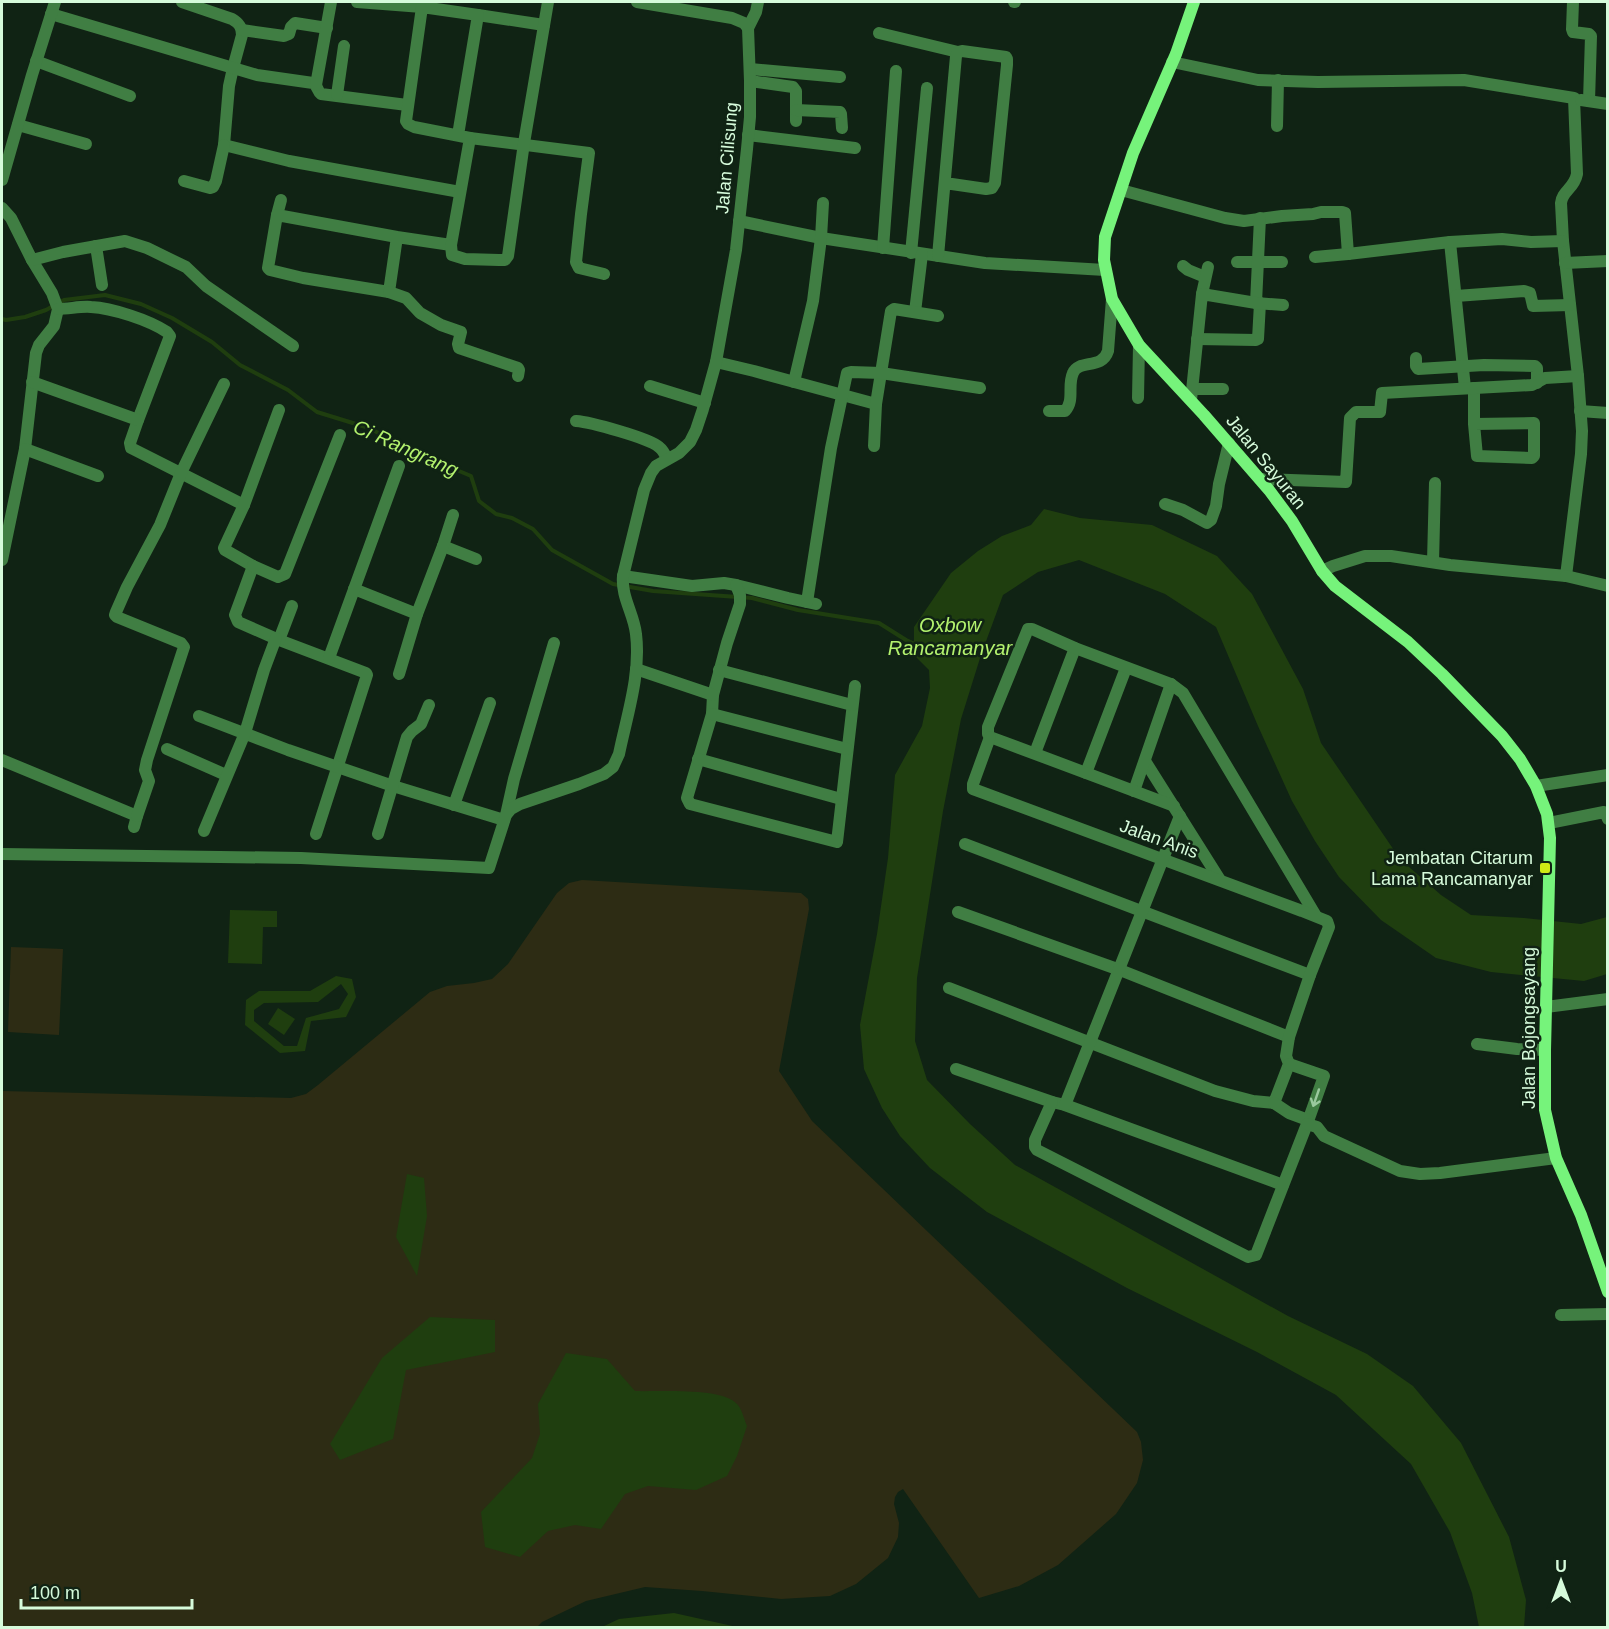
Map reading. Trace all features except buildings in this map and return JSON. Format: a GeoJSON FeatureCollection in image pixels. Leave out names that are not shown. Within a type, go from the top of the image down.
{"type":"FeatureCollection","features":[{"type":"Feature","properties":{"kind":"street"},"geometry":{"type":"LineString","coordinates":[[182,2],[232,19],[239,24],[242,30],[228,96],[224,145],[216,181],[210,188],[184,182]]}},
{"type":"Feature","properties":{"kind":"street"},"geometry":{"type":"LineString","coordinates":[[331,2],[316,85],[320,93],[407,105]]}},
{"type":"Feature","properties":{"kind":"street"},"geometry":{"type":"LineString","coordinates":[[357,2],[422,7],[544,25]]}},
{"type":"Feature","properties":{"kind":"street"},"geometry":{"type":"LineString","coordinates":[[478,15],[460,192],[451,246],[452,255],[465,259],[502,260],[508,257],[524,143],[548,2]]}},
{"type":"Feature","properties":{"kind":"street"},"geometry":{"type":"LineString","coordinates":[[637,2],[692,6],[732,18],[744,23],[748,28],[759,2]]}},
{"type":"Feature","properties":{"kind":"street","name":"Jalan Sayuran"},"geometry":{"type":"LineString","coordinates":[[1194,2],[1172,62],[1133,153],[1105,237],[1105,270],[1112,299],[1139,345],[1192,394],[1292,521],[1322,571],[1335,586],[1408,642],[1502,736],[1520,759],[1536,786],[1550,823],[1548,897]]}},
{"type":"Feature","properties":{"kind":"street"},"geometry":{"type":"LineString","coordinates":[[1570,3],[1572,29],[1574,32],[1591,36],[1589,101]]}},
{"type":"Feature","properties":{"kind":"street"},"geometry":{"type":"LineString","coordinates":[[422,7],[406,121],[411,125],[464,136],[589,153],[576,262],[579,268],[604,274]]}},
{"type":"Feature","properties":{"kind":"street"},"geometry":{"type":"LineString","coordinates":[[2,180],[53,8],[233,68],[257,75],[316,85]]}},
{"type":"Feature","properties":{"kind":"street"},"geometry":{"type":"LineString","coordinates":[[242,30],[284,36],[289,34],[295,23],[327,28]]}},
{"type":"Feature","properties":{"kind":"street","name":"Jalan Cilisung"},"geometry":{"type":"LineString","coordinates":[[623,579],[644,490],[654,468],[679,453],[690,442],[705,403],[716,362],[731,284],[748,135],[750,75],[748,28]]}},
{"type":"Feature","properties":{"kind":"street"},"geometry":{"type":"LineString","coordinates":[[879,33],[958,52],[1007,59],[995,183],[992,188],[986,189],[945,183]]}},
{"type":"Feature","properties":{"kind":"street"},"geometry":{"type":"LineString","coordinates":[[337,95],[344,46]]}},
{"type":"Feature","properties":{"kind":"street"},"geometry":{"type":"LineString","coordinates":[[938,256],[958,52]]}},
{"type":"Feature","properties":{"kind":"street"},"geometry":{"type":"LineString","coordinates":[[36,61],[130,96]]}},
{"type":"Feature","properties":{"kind":"street"},"geometry":{"type":"LineString","coordinates":[[1172,62],[1258,80],[1318,82],[1464,80],[1608,104]]}},
{"type":"Feature","properties":{"kind":"street"},"geometry":{"type":"LineString","coordinates":[[883,248],[896,70]]}},
{"type":"Feature","properties":{"kind":"street"},"geometry":{"type":"LineString","coordinates":[[750,75],[840,77]]}},
{"type":"Feature","properties":{"kind":"street"},"geometry":{"type":"LineString","coordinates":[[750,75],[793,87],[796,115],[840,112],[842,128]]}},
{"type":"Feature","properties":{"kind":"street"},"geometry":{"type":"LineString","coordinates":[[1277,126],[1278,80]]}},
{"type":"Feature","properties":{"kind":"street"},"geometry":{"type":"LineString","coordinates":[[915,312],[927,88]]}},
{"type":"Feature","properties":{"kind":"street"},"geometry":{"type":"LineString","coordinates":[[1566,576],[1582,431],[1561,201],[1574,184],[1577,174],[1574,98]]}},
{"type":"Feature","properties":{"kind":"street"},"geometry":{"type":"LineString","coordinates":[[18,125],[86,144]]}},
{"type":"Feature","properties":{"kind":"street"},"geometry":{"type":"LineString","coordinates":[[748,135],[855,148]]}},
{"type":"Feature","properties":{"kind":"street"},"geometry":{"type":"LineString","coordinates":[[224,145],[289,161],[460,192]]}},
{"type":"Feature","properties":{"kind":"street"},"geometry":{"type":"LineString","coordinates":[[1120,190],[1225,218],[1244,220],[1328,211],[1345,213],[1348,254]]}},
{"type":"Feature","properties":{"kind":"street"},"geometry":{"type":"LineString","coordinates":[[281,200],[268,267],[270,270],[303,278],[388,292],[406,298],[420,313],[441,325],[461,332],[459,348],[518,368],[518,376]]}},
{"type":"Feature","properties":{"kind":"street"},"geometry":{"type":"LineString","coordinates":[[794,382],[813,301],[823,203]]}},
{"type":"Feature","properties":{"kind":"street"},"geometry":{"type":"LineString","coordinates":[[2,208],[11,218],[56,302],[54,326],[39,345],[36,353],[25,449],[5,520],[2,560]]}},
{"type":"Feature","properties":{"kind":"street"},"geometry":{"type":"LineString","coordinates":[[277,215],[451,246]]}},
{"type":"Feature","properties":{"kind":"street"},"geometry":{"type":"LineString","coordinates":[[1197,339],[1258,339],[1260,218]]}},
{"type":"Feature","properties":{"kind":"street"},"geometry":{"type":"LineString","coordinates":[[739,221],[821,238],[985,263],[1105,270]]}},
{"type":"Feature","properties":{"kind":"street"},"geometry":{"type":"LineString","coordinates":[[388,292],[397,237]]}},
{"type":"Feature","properties":{"kind":"street"},"geometry":{"type":"LineString","coordinates":[[1315,257],[1450,242],[1502,239],[1531,242],[1563,241]]}},
{"type":"Feature","properties":{"kind":"street"},"geometry":{"type":"LineString","coordinates":[[32,260],[125,241],[147,248],[191,270],[206,286],[293,346]]}},
{"type":"Feature","properties":{"kind":"street"},"geometry":{"type":"LineString","coordinates":[[1450,242],[1463,366],[1470,388],[1477,456],[1532,458],[1534,456],[1534,423],[1474,424]]}},
{"type":"Feature","properties":{"kind":"street"},"geometry":{"type":"LineString","coordinates":[[96,246],[102,285]]}},
{"type":"Feature","properties":{"kind":"street"},"geometry":{"type":"LineString","coordinates":[[1565,264],[1608,261]]}},
{"type":"Feature","properties":{"kind":"street"},"geometry":{"type":"LineString","coordinates":[[1237,262],[1282,262]]}},
{"type":"Feature","properties":{"kind":"street"},"geometry":{"type":"LineString","coordinates":[[1183,266],[1188,270],[1207,272],[1202,294],[1192,394],[1223,389]]}},
{"type":"Feature","properties":{"kind":"street"},"geometry":{"type":"LineString","coordinates":[[1456,296],[1524,291],[1530,293],[1533,306],[1570,305]]}},
{"type":"Feature","properties":{"kind":"street"},"geometry":{"type":"LineString","coordinates":[[1202,294],[1283,305]]}},
{"type":"Feature","properties":{"kind":"street"},"geometry":{"type":"LineString","coordinates":[[1049,411],[1065,411],[1070,405],[1072,374],[1076,368],[1101,362],[1106,357],[1112,299]]}},
{"type":"Feature","properties":{"kind":"street"},"geometry":{"type":"LineString","coordinates":[[56,302],[98,307],[121,313],[168,333],[170,336],[138,420],[130,443],[131,448],[244,505]]}},
{"type":"Feature","properties":{"kind":"street"},"geometry":{"type":"LineString","coordinates":[[874,446],[876,404],[891,311],[894,309],[938,316]]}},
{"type":"Feature","properties":{"kind":"street"},"geometry":{"type":"LineString","coordinates":[[1138,398],[1139,345]]}},
{"type":"Feature","properties":{"kind":"street"},"geometry":{"type":"LineString","coordinates":[[1416,358],[1418,369],[1463,366],[1535,366],[1537,383]]}},
{"type":"Feature","properties":{"kind":"street"},"geometry":{"type":"LineString","coordinates":[[716,362],[876,404]]}},
{"type":"Feature","properties":{"kind":"street"},"geometry":{"type":"LineString","coordinates":[[505,818],[511,809],[520,804],[579,784],[604,774],[614,767],[619,754],[636,669],[636,634],[624,598],[623,579],[692,586],[724,583],[739,595],[812,603],[831,448],[847,374],[851,372],[881,373],[980,388]]}},
{"type":"Feature","properties":{"kind":"street"},"geometry":{"type":"LineString","coordinates":[[1260,479],[1345,483],[1350,418],[1356,412],[1380,412],[1382,393],[1537,383],[1545,378],[1578,376]]}},
{"type":"Feature","properties":{"kind":"street"},"geometry":{"type":"LineString","coordinates":[[32,382],[138,420]]}},
{"type":"Feature","properties":{"kind":"street"},"geometry":{"type":"LineString","coordinates":[[2,760],[136,821],[149,781],[146,770],[147,760],[184,648],[181,643],[117,617],[115,614],[127,586],[160,525],[181,474],[224,384]]}},
{"type":"Feature","properties":{"kind":"street"},"geometry":{"type":"LineString","coordinates":[[650,386],[705,403]]}},
{"type":"Feature","properties":{"kind":"street"},"geometry":{"type":"LineString","coordinates":[[279,410],[244,505],[224,548],[253,566],[278,577],[285,574],[340,435]]}},
{"type":"Feature","properties":{"kind":"street"},"geometry":{"type":"LineString","coordinates":[[1580,411],[1608,413]]}},
{"type":"Feature","properties":{"kind":"street"},"geometry":{"type":"LineString","coordinates":[[576,421],[588,422],[646,440],[659,446],[667,459]]}},
{"type":"Feature","properties":{"kind":"street"},"geometry":{"type":"LineString","coordinates":[[1165,504],[1183,510],[1203,522],[1207,523],[1211,520],[1229,443]]}},
{"type":"Feature","properties":{"kind":"street"},"geometry":{"type":"LineString","coordinates":[[25,449],[98,476]]}},
{"type":"Feature","properties":{"kind":"street"},"geometry":{"type":"LineString","coordinates":[[329,658],[399,466]]}},
{"type":"Feature","properties":{"kind":"street"},"geometry":{"type":"LineString","coordinates":[[1433,562],[1435,483]]}},
{"type":"Feature","properties":{"kind":"street"},"geometry":{"type":"LineString","coordinates":[[399,674],[417,614],[453,515]]}},
{"type":"Feature","properties":{"kind":"street"},"geometry":{"type":"LineString","coordinates":[[443,546],[476,559]]}},
{"type":"Feature","properties":{"kind":"street"},"geometry":{"type":"LineString","coordinates":[[1322,571],[1365,556],[1391,556],[1566,576],[1608,586]]}},
{"type":"Feature","properties":{"kind":"street"},"geometry":{"type":"LineString","coordinates":[[253,566],[236,615],[238,622],[366,673],[367,676],[316,834]]}},
{"type":"Feature","properties":{"kind":"street"},"geometry":{"type":"LineString","coordinates":[[354,589],[417,614]]}},
{"type":"Feature","properties":{"kind":"street"},"geometry":{"type":"LineString","coordinates":[[739,595],[713,695],[711,714],[687,798],[690,804],[836,843],[855,686]]}},
{"type":"Feature","properties":{"kind":"street"},"geometry":{"type":"LineString","coordinates":[[204,831],[244,734],[264,670],[292,606]]}},
{"type":"Feature","properties":{"kind":"street"},"geometry":{"type":"LineString","coordinates":[[1177,811],[1134,791],[990,737],[988,727],[1028,629],[1171,684],[1183,693],[1316,916]]}},
{"type":"Feature","properties":{"kind":"street"},"geometry":{"type":"LineString","coordinates":[[2,854],[301,858],[489,867],[554,643]]}},
{"type":"Feature","properties":{"kind":"street"},"geometry":{"type":"LineString","coordinates":[[1035,753],[1075,648]]}},
{"type":"Feature","properties":{"kind":"street"},"geometry":{"type":"LineString","coordinates":[[1086,773],[1126,668]]}},
{"type":"Feature","properties":{"kind":"street"},"geometry":{"type":"LineString","coordinates":[[636,669],[713,695]]}},
{"type":"Feature","properties":{"kind":"street"},"geometry":{"type":"LineString","coordinates":[[719,670],[852,705]]}},
{"type":"Feature","properties":{"kind":"street"},"geometry":{"type":"LineString","coordinates":[[1134,791],[1171,684]]}},
{"type":"Feature","properties":{"kind":"street"},"geometry":{"type":"LineString","coordinates":[[454,805],[490,703]]}},
{"type":"Feature","properties":{"kind":"street"},"geometry":{"type":"LineString","coordinates":[[378,834],[407,737],[421,724],[429,705]]}},
{"type":"Feature","properties":{"kind":"street"},"geometry":{"type":"LineString","coordinates":[[711,714],[847,749]]}},
{"type":"Feature","properties":{"kind":"street"},"geometry":{"type":"LineString","coordinates":[[199,716],[338,768],[454,805],[505,818]]}},
{"type":"Feature","properties":{"kind":"street","name":"Jalan Anis"},"geometry":{"type":"LineString","coordinates":[[990,737],[973,789],[1327,921],[1329,927],[1310,975]]}},
{"type":"Feature","properties":{"kind":"street"},"geometry":{"type":"LineString","coordinates":[[167,749],[226,775]]}},
{"type":"Feature","properties":{"kind":"street"},"geometry":{"type":"LineString","coordinates":[[698,759],[841,799]]}},
{"type":"Feature","properties":{"kind":"street"},"geometry":{"type":"LineString","coordinates":[[1145,760],[1220,880]]}},
{"type":"Feature","properties":{"kind":"street"},"geometry":{"type":"LineString","coordinates":[[1536,786],[1608,775]]}},
{"type":"Feature","properties":{"kind":"street"},"geometry":{"type":"LineString","coordinates":[[1065,1105],[1163,860],[1177,811]]}},
{"type":"Feature","properties":{"kind":"street"},"geometry":{"type":"LineString","coordinates":[[1550,823],[1604,812],[1608,819]]}},
{"type":"Feature","properties":{"kind":"street"},"geometry":{"type":"LineString","coordinates":[[965,844],[1310,975],[1289,1037],[1286,1056],[1289,1064],[1274,1103]]}},
{"type":"Feature","properties":{"kind":"street","name":"Jalan Bojongsayang"},"geometry":{"type":"LineString","coordinates":[[1548,897],[1545,1110],[1556,1158],[1581,1215],[1608,1292]]}},
{"type":"Feature","properties":{"kind":"street"},"geometry":{"type":"LineString","coordinates":[[958,912],[1120,970],[1289,1037]]}},
{"type":"Feature","properties":{"kind":"street"},"geometry":{"type":"LineString","coordinates":[[949,988],[1215,1091],[1253,1101],[1274,1103],[1306,1126],[1317,1127],[1324,1136],[1400,1171],[1420,1174],[1440,1173],[1556,1158]]}},
{"type":"Feature","properties":{"kind":"street"},"geometry":{"type":"LineString","coordinates":[[1546,1004],[1608,999]]}},
{"type":"Feature","properties":{"kind":"street"},"geometry":{"type":"LineString","coordinates":[[1477,1044],[1516,1050],[1545,1050]]}},
{"type":"Feature","properties":{"kind":"street"},"geometry":{"type":"LineString","coordinates":[[1052,1102],[1035,1140],[1035,1147],[1038,1150],[1248,1257],[1256,1255],[1324,1076],[1289,1064]]}},
{"type":"Feature","properties":{"kind":"street"},"geometry":{"type":"LineString","coordinates":[[956,1069],[1065,1105],[1283,1185]]}},
{"type":"Feature","properties":{"kind":"street"},"geometry":{"type":"LineString","coordinates":[[1561,1315],[1608,1314]]}},
{"type":"Feature","properties":{"kind":"shaded area"},"geometry":{"type":"Polygon","coordinates":[[[582,880],[801,893],[808,899],[809,909],[779,1071],[812,1121],[1137,1432],[1141,1442],[1143,1460],[1137,1483],[1116,1514],[1058,1565],[1019,1586],[979,1598],[903,1489],[895,1497],[894,1504],[899,1523],[898,1537],[888,1558],[856,1584],[830,1596],[781,1599],[645,1587],[586,1601],[542,1622],[536,1628],[2,1628],[2,1091],[291,1098],[306,1094],[430,992],[447,986],[492,979],[508,964],[557,893],[569,883],[582,880]]]}},
{"type":"Feature","properties":{"kind":"shaded area"},"geometry":{"type":"Polygon","coordinates":[[[11,947],[63,949],[59,1035],[8,1032],[11,947]]]}},
{"type":"Feature","properties":{"kind":"water","name":"Oxbow Rancamanyar"},"geometry":{"type":"Polygon","coordinates":[[[1044,509],[1080,518],[1152,525],[1217,556],[1252,594],[1303,689],[1321,743],[1400,859],[1441,895],[1471,915],[1581,924],[1607,917],[1607,974],[1584,981],[1491,972],[1436,958],[1381,920],[1339,877],[1315,841],[1292,801],[1216,627],[1165,594],[1079,560],[1038,572],[1003,595],[961,719],[943,811],[917,978],[915,1041],[927,1080],[1015,1165],[1288,1316],[1367,1354],[1413,1386],[1461,1443],[1509,1537],[1526,1600],[1524,1627],[1479,1627],[1472,1593],[1450,1532],[1411,1464],[1336,1395],[1257,1352],[1127,1288],[987,1212],[930,1168],[900,1136],[882,1108],[864,1069],[860,1025],[888,858],[895,775],[922,726],[930,688],[929,670],[914,655],[914,627],[951,573],[978,551],[1002,536],[1031,525],[1044,509]]]}},
{"type":"Feature","properties":{"kind":"water"},"geometry":{"type":"Polygon","coordinates":[[[230,910],[277,911],[277,927],[263,927],[262,964],[228,963],[230,910]]]}},
{"type":"Feature","properties":{"kind":"water"},"geometry":{"type":"Polygon","coordinates":[[[336,976],[352,979],[356,997],[346,1017],[311,1021],[305,1051],[280,1053],[245,1025],[246,1000],[259,991],[310,991],[336,976]],[[341,984],[318,1002],[264,1003],[254,1010],[254,1021],[284,1046],[297,1046],[306,1018],[339,1009],[348,994],[341,984]]]}},
{"type":"Feature","properties":{"kind":"water"},"geometry":{"type":"Polygon","coordinates":[[[278,1008],[295,1019],[284,1035],[268,1024],[278,1008]]]}},
{"type":"Feature","properties":{"kind":"water"},"geometry":{"type":"Polygon","coordinates":[[[407,1174],[424,1178],[427,1216],[417,1276],[396,1237],[407,1174]]]}},
{"type":"Feature","properties":{"kind":"water"},"geometry":{"type":"Polygon","coordinates":[[[430,1317],[495,1320],[495,1352],[406,1370],[393,1439],[340,1460],[330,1444],[382,1358],[430,1317]]]}},
{"type":"Feature","properties":{"kind":"water"},"geometry":{"type":"Polygon","coordinates":[[[566,1353],[607,1359],[635,1391],[704,1393],[729,1399],[739,1406],[747,1426],[737,1456],[727,1476],[696,1490],[648,1486],[625,1494],[601,1529],[575,1525],[548,1531],[520,1557],[485,1547],[481,1512],[532,1458],[540,1434],[538,1404],[566,1353]]]}},
{"type":"Feature","properties":{"kind":"water"},"geometry":{"type":"Polygon","coordinates":[[[674,1613],[737,1627],[602,1627],[619,1619],[674,1613]]]}},
{"type":"Feature","properties":{"kind":"waterway","name":"Ci Rangrang"},"geometry":{"type":"LineString","coordinates":[[2,319],[25,317],[46,310],[64,300],[105,295],[141,304],[172,318],[212,342],[240,365],[288,390],[317,412],[369,428],[414,452],[471,476],[479,501],[496,514],[512,518],[533,529],[552,550],[613,584],[653,591],[752,598],[798,610],[879,623],[917,645]]}},
{"type":"Feature","properties":{"kind":"place","name":"Jembatan Citarum Lama Rancamanyar"},"geometry":{"type":"Point","coordinates":[1545,868]}}]}
